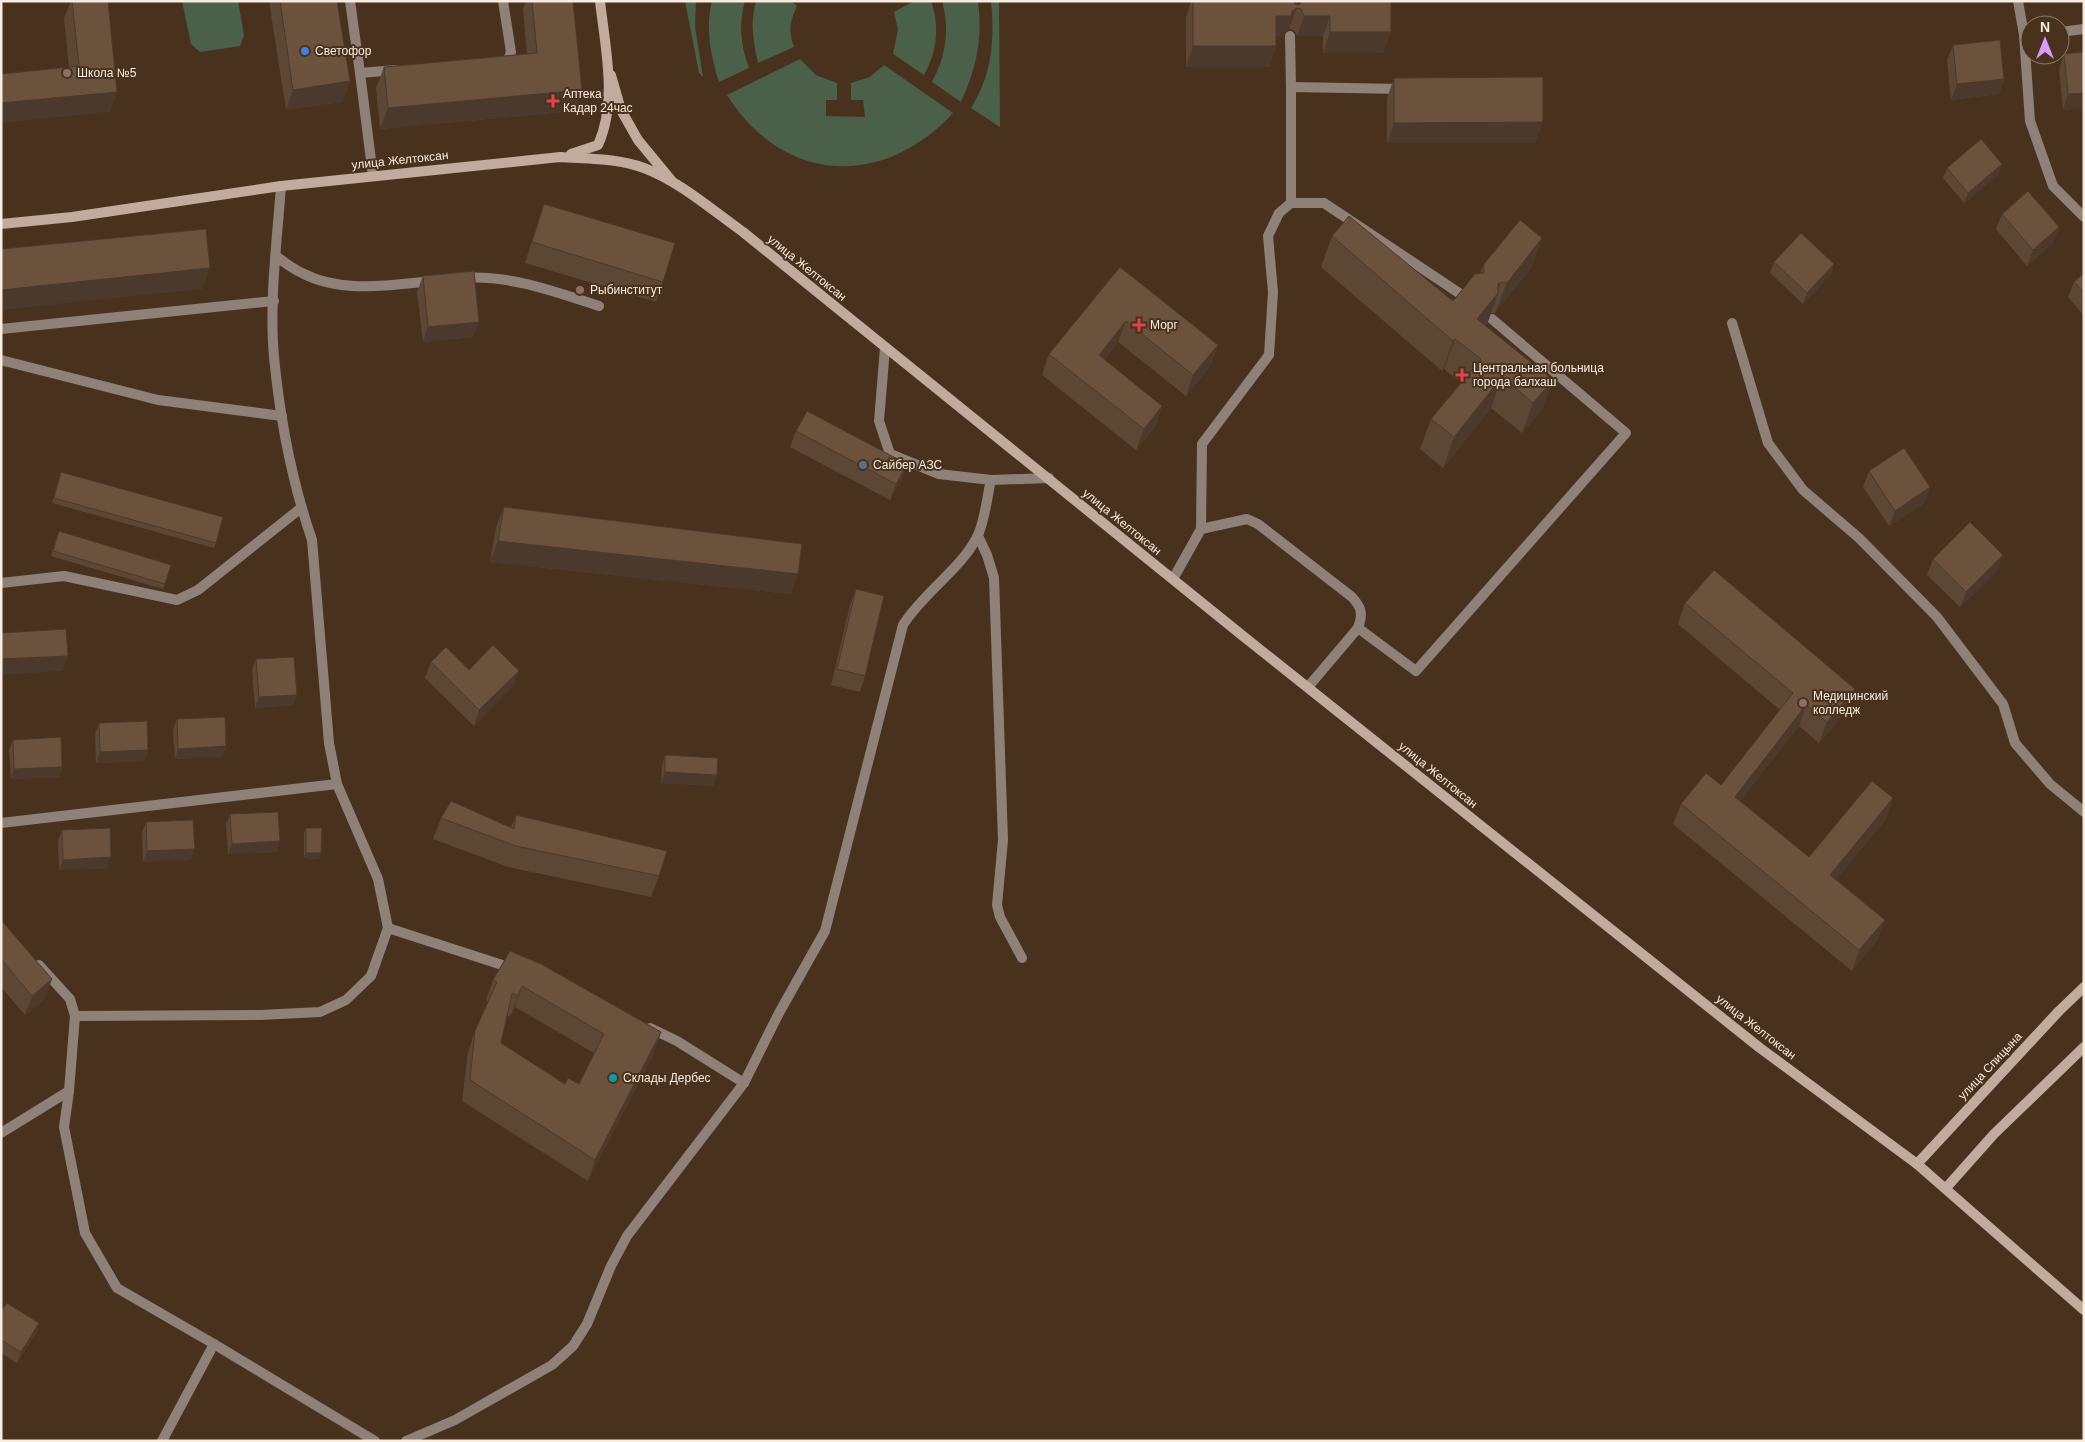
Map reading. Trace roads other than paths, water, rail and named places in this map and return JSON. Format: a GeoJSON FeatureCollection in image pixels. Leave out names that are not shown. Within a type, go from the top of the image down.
{"type":"FeatureCollection","features":[{"type":"Feature","properties":{"kind":"main road"},"geometry":{"type":"LineString","coordinates":[[560,157],[598,144],[605,128],[608,108],[607,62],[600,1]]}},
{"type":"Feature","properties":{"kind":"main road"},"geometry":{"type":"LineString","coordinates":[[607,62],[621,110],[638,140],[674,184]]}},
{"type":"Feature","properties":{"kind":"main road","name":"улица Желтоксан"},"geometry":{"type":"LineString","coordinates":[[1,224],[72,217],[281,186],[560,157],[599,159],[644,168],[674,184],[743,232],[1308,688],[1760,1048],[1946,1188],[2084,1310]]}},
{"type":"Feature","properties":{"kind":"main road","name":"улица Спицына"},"geometry":{"type":"LineString","coordinates":[[1916,1164],[2059,1011],[2084,987]]}},
{"type":"Feature","properties":{"kind":"main road"},"geometry":{"type":"LineString","coordinates":[[1946,1188],[1994,1134],[2084,1047]]}},
{"type":"Feature","properties":{"kind":"street"},"geometry":{"type":"LineString","coordinates":[[350,1],[373,176]]}},
{"type":"Feature","properties":{"kind":"street"},"geometry":{"type":"LineString","coordinates":[[487,64],[507,62],[511,52],[503,1]]}},
{"type":"Feature","properties":{"kind":"street"},"geometry":{"type":"LineString","coordinates":[[2018,1],[2022,15]]}},
{"type":"Feature","properties":{"kind":"street"},"geometry":{"type":"LineString","coordinates":[[2070,31],[2084,29]]}},
{"type":"Feature","properties":{"kind":"street"},"geometry":{"type":"LineString","coordinates":[[1290,36],[1291,203]]}},
{"type":"Feature","properties":{"kind":"street"},"geometry":{"type":"LineString","coordinates":[[2028,65],[2030,120],[2053,186],[2084,217]]}},
{"type":"Feature","properties":{"kind":"street"},"geometry":{"type":"LineString","coordinates":[[360,73],[409,70]]}},
{"type":"Feature","properties":{"kind":"street"},"geometry":{"type":"LineString","coordinates":[[1291,87],[1414,89]]}},
{"type":"Feature","properties":{"kind":"street"},"geometry":{"type":"LineString","coordinates":[[75,1016],[260,1015],[320,1012],[346,1000],[371,976],[388,928],[378,879],[338,784],[329,743],[312,540],[301,508],[282,416],[274,356],[274,300],[281,186]]}},
{"type":"Feature","properties":{"kind":"street"},"geometry":{"type":"LineString","coordinates":[[1173,579],[1201,529],[1202,444],[1270,354],[1273,292],[1268,236],[1279,213],[1291,203],[1324,203],[1468,299]]}},
{"type":"Feature","properties":{"kind":"street"},"geometry":{"type":"LineString","coordinates":[[276,256],[303,274],[333,283],[362,287],[473,277],[548,290],[599,306]]}},
{"type":"Feature","properties":{"kind":"street"},"geometry":{"type":"LineString","coordinates":[[1,329],[274,300]]}},
{"type":"Feature","properties":{"kind":"street"},"geometry":{"type":"LineString","coordinates":[[1358,628],[1416,671],[1626,432],[1492,319]]}},
{"type":"Feature","properties":{"kind":"street"},"geometry":{"type":"LineString","coordinates":[[1732,323],[1768,443],[1803,490],[1858,538],[1937,617],[2004,704],[2015,743],[2050,784],[2084,812]]}},
{"type":"Feature","properties":{"kind":"street"},"geometry":{"type":"LineString","coordinates":[[886,348],[879,421],[890,454],[939,474],[991,480],[1049,478]]}},
{"type":"Feature","properties":{"kind":"street"},"geometry":{"type":"LineString","coordinates":[[1,360],[158,400],[282,416]]}},
{"type":"Feature","properties":{"kind":"street"},"geometry":{"type":"LineString","coordinates":[[406,1441],[455,1420],[487,1402],[552,1365],[573,1346],[587,1324],[611,1266],[627,1236],[744,1083],[779,1013],[825,931],[903,625],[914,607],[953,568],[978,536],[991,480]]}},
{"type":"Feature","properties":{"kind":"street"},"geometry":{"type":"LineString","coordinates":[[1,583],[64,576],[177,600],[198,590],[301,508]]}},
{"type":"Feature","properties":{"kind":"street"},"geometry":{"type":"LineString","coordinates":[[1201,529],[1247,519],[1258,524],[1352,597],[1360,606],[1362,616],[1358,628],[1308,688]]}},
{"type":"Feature","properties":{"kind":"street"},"geometry":{"type":"LineString","coordinates":[[978,536],[988,555],[994,578],[1003,840],[997,905],[1000,917],[1022,958]]}},
{"type":"Feature","properties":{"kind":"street"},"geometry":{"type":"LineString","coordinates":[[1,823],[338,784]]}},
{"type":"Feature","properties":{"kind":"street"},"geometry":{"type":"LineString","coordinates":[[388,928],[494,961],[521,972]]}},
{"type":"Feature","properties":{"kind":"street"},"geometry":{"type":"LineString","coordinates":[[32,958],[70,999],[75,1016],[64,1127],[85,1233],[117,1288],[375,1441]]}},
{"type":"Feature","properties":{"kind":"street"},"geometry":{"type":"LineString","coordinates":[[643,1025],[677,1041],[744,1083]]}},
{"type":"Feature","properties":{"kind":"street"},"geometry":{"type":"LineString","coordinates":[[1,1134],[69,1091]]}},
{"type":"Feature","properties":{"kind":"street"},"geometry":{"type":"LineString","coordinates":[[162,1441],[214,1344]]}},
{"type":"Feature","properties":{"kind":"place","name":"Светофор"},"geometry":{"type":"Point","coordinates":[305,51]}},
{"type":"Feature","properties":{"kind":"place","name":"Школа №5"},"geometry":{"type":"Point","coordinates":[67,73]}},
{"type":"Feature","properties":{"kind":"place","name":"Аптека Кадар 24час"},"geometry":{"type":"Point","coordinates":[553,101]}},
{"type":"Feature","properties":{"kind":"place","name":"Рыбинститут"},"geometry":{"type":"Point","coordinates":[580,290]}},
{"type":"Feature","properties":{"kind":"place","name":"Морг"},"geometry":{"type":"Point","coordinates":[1139,325]}},
{"type":"Feature","properties":{"kind":"place","name":"Центральная больница города балхаш"},"geometry":{"type":"Point","coordinates":[1462,375]}},
{"type":"Feature","properties":{"kind":"place","name":"Сайбер АЗС"},"geometry":{"type":"Point","coordinates":[863,465]}},
{"type":"Feature","properties":{"kind":"place","name":"Медицинский колледж"},"geometry":{"type":"Point","coordinates":[1803,703]}},
{"type":"Feature","properties":{"kind":"place","name":"Склады Дербес"},"geometry":{"type":"Point","coordinates":[613,1078]}}]}
